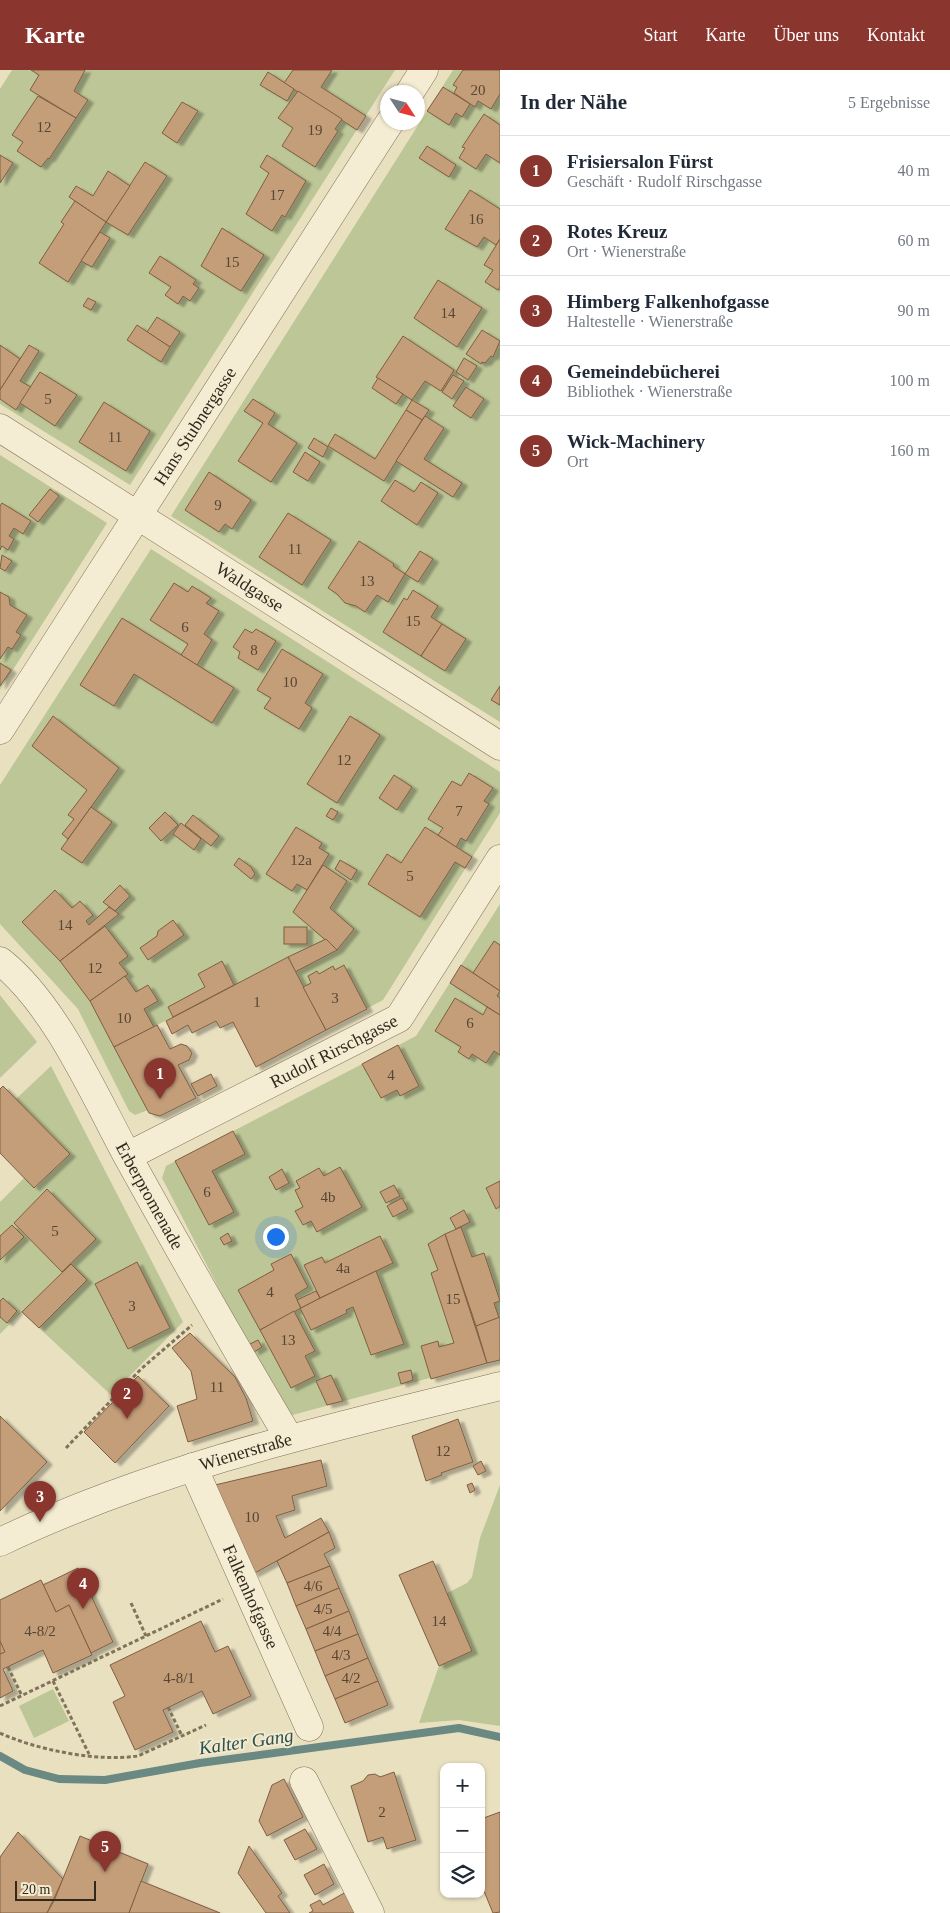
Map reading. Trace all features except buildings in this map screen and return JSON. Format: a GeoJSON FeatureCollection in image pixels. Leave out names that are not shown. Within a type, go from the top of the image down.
{"type":"FeatureCollection","features":[{"type":"Feature","properties":{"kind":"street"},"geometry":{"type":"LineString","coordinates":[[414,85],[424,70]]}},
{"type":"Feature","properties":{"kind":"street","name":"Hans Stubnergasse"},"geometry":{"type":"LineString","coordinates":[[0,730],[136,515],[385,130]]}},
{"type":"Feature","properties":{"kind":"street","name":"Waldgasse"},"geometry":{"type":"LineString","coordinates":[[0,428],[500,746]]}},
{"type":"Feature","properties":{"kind":"street","name":"Rudolf Rirschgasse"},"geometry":{"type":"LineString","coordinates":[[128,1156],[399,1018],[500,859]]}},
{"type":"Feature","properties":{"kind":"street","name":"Erberpromenade"},"geometry":{"type":"LineString","coordinates":[[0,961],[24,984],[50,1018],[214,1312],[288,1438]]}},
{"type":"Feature","properties":{"kind":"street","name":"Wienerstraße"},"geometry":{"type":"LineString","coordinates":[[0,1542],[88,1503],[193,1467],[288,1438],[500,1386]]}},
{"type":"Feature","properties":{"kind":"street","name":"Falkenhofgasse"},"geometry":{"type":"LineString","coordinates":[[193,1467],[309,1727]]}},
{"type":"Feature","properties":{"kind":"street"},"geometry":{"type":"LineString","coordinates":[[304,1781],[370,1913]]}},
{"type":"Feature","properties":{"kind":"path"},"geometry":{"type":"LineString","coordinates":[[66,1448],[141,1369],[185,1328],[214,1312]]}},
{"type":"Feature","properties":{"kind":"path"},"geometry":{"type":"LineString","coordinates":[[0,1706],[246,1588]]}},
{"type":"Feature","properties":{"kind":"path"},"geometry":{"type":"LineString","coordinates":[[131,1603],[146,1636]]}},
{"type":"Feature","properties":{"kind":"path"},"geometry":{"type":"LineString","coordinates":[[8,1667],[22,1696]]}},
{"type":"Feature","properties":{"kind":"path"},"geometry":{"type":"LineString","coordinates":[[53,1681],[89,1755]]}},
{"type":"Feature","properties":{"kind":"path"},"geometry":{"type":"LineString","coordinates":[[168,1707],[182,1736]]}},
{"type":"Feature","properties":{"kind":"path"},"geometry":{"type":"LineString","coordinates":[[0,1733],[22,1743],[68,1753],[138,1756],[206,1725]]}},
{"type":"Feature","properties":{"kind":"green space"},"geometry":{"type":"Polygon","coordinates":[[[12,70],[395,70],[385,85],[380,85],[380,93],[130,485],[0,404],[0,89],[12,70]]]}},
{"type":"Feature","properties":{"kind":"green space"},"geometry":{"type":"Polygon","coordinates":[[[453,70],[500,70],[500,722],[171,516],[415,130],[425,130],[425,114],[453,70]]]}},
{"type":"Feature","properties":{"kind":"green space"},"geometry":{"type":"Polygon","coordinates":[[[0,455],[107,523],[0,690],[0,455]]]}},
{"type":"Feature","properties":{"kind":"green space"},"geometry":{"type":"Polygon","coordinates":[[[151,549],[500,772],[500,813],[383,1000],[326,1030],[288,957],[115,1047],[148,1110],[135,1115],[129,1111],[78,1009],[0,924],[0,785],[151,549]]]}},
{"type":"Feature","properties":{"kind":"green space"},"geometry":{"type":"Polygon","coordinates":[[[500,904],[500,1359],[285,1417],[162,1178],[166,1166],[416,1036],[500,904]]]}},
{"type":"Feature","properties":{"kind":"green space"},"geometry":{"type":"Polygon","coordinates":[[[0,995],[37,1042],[0,1078],[0,995]]]}},
{"type":"Feature","properties":{"kind":"green space"},"geometry":{"type":"Polygon","coordinates":[[[51,1066],[183,1322],[111,1395],[22,1312],[0,1334],[0,1202],[24,1178],[35,1188],[70,1154],[16,1099],[51,1066]]]}},
{"type":"Feature","properties":{"kind":"green space"},"geometry":{"type":"Polygon","coordinates":[[[500,1485],[500,1726],[459,1720],[419,1723],[439,1666],[471,1651],[447,1593],[467,1583],[472,1577],[480,1538],[500,1485]]]}},
{"type":"Feature","properties":{"kind":"green space"},"geometry":{"type":"Polygon","coordinates":[[[53,1689],[69,1721],[34,1738],[19,1706],[53,1689]]]}},
{"type":"Feature","properties":{"kind":"waterway","name":"Kalter Gang"},"geometry":{"type":"LineString","coordinates":[[0,1756],[25,1770],[59,1779],[105,1780],[200,1763],[459,1728],[500,1737]]}},
{"type":"Feature","properties":{"kind":"place","name":"Frisiersalon Fürst"},"geometry":{"type":"Point","coordinates":[160,1099]}},
{"type":"Feature","properties":{"kind":"place","name":"Rotes Kreuz"},"geometry":{"type":"Point","coordinates":[127,1419]}},
{"type":"Feature","properties":{"kind":"place","name":"Himberg Falkenhofgasse"},"geometry":{"type":"Point","coordinates":[40,1522]}},
{"type":"Feature","properties":{"kind":"place","name":"Gemeindebücherei"},"geometry":{"type":"Point","coordinates":[83,1609]}},
{"type":"Feature","properties":{"kind":"place","name":"Wick-Machinery"},"geometry":{"type":"Point","coordinates":[105,1872]}}]}
